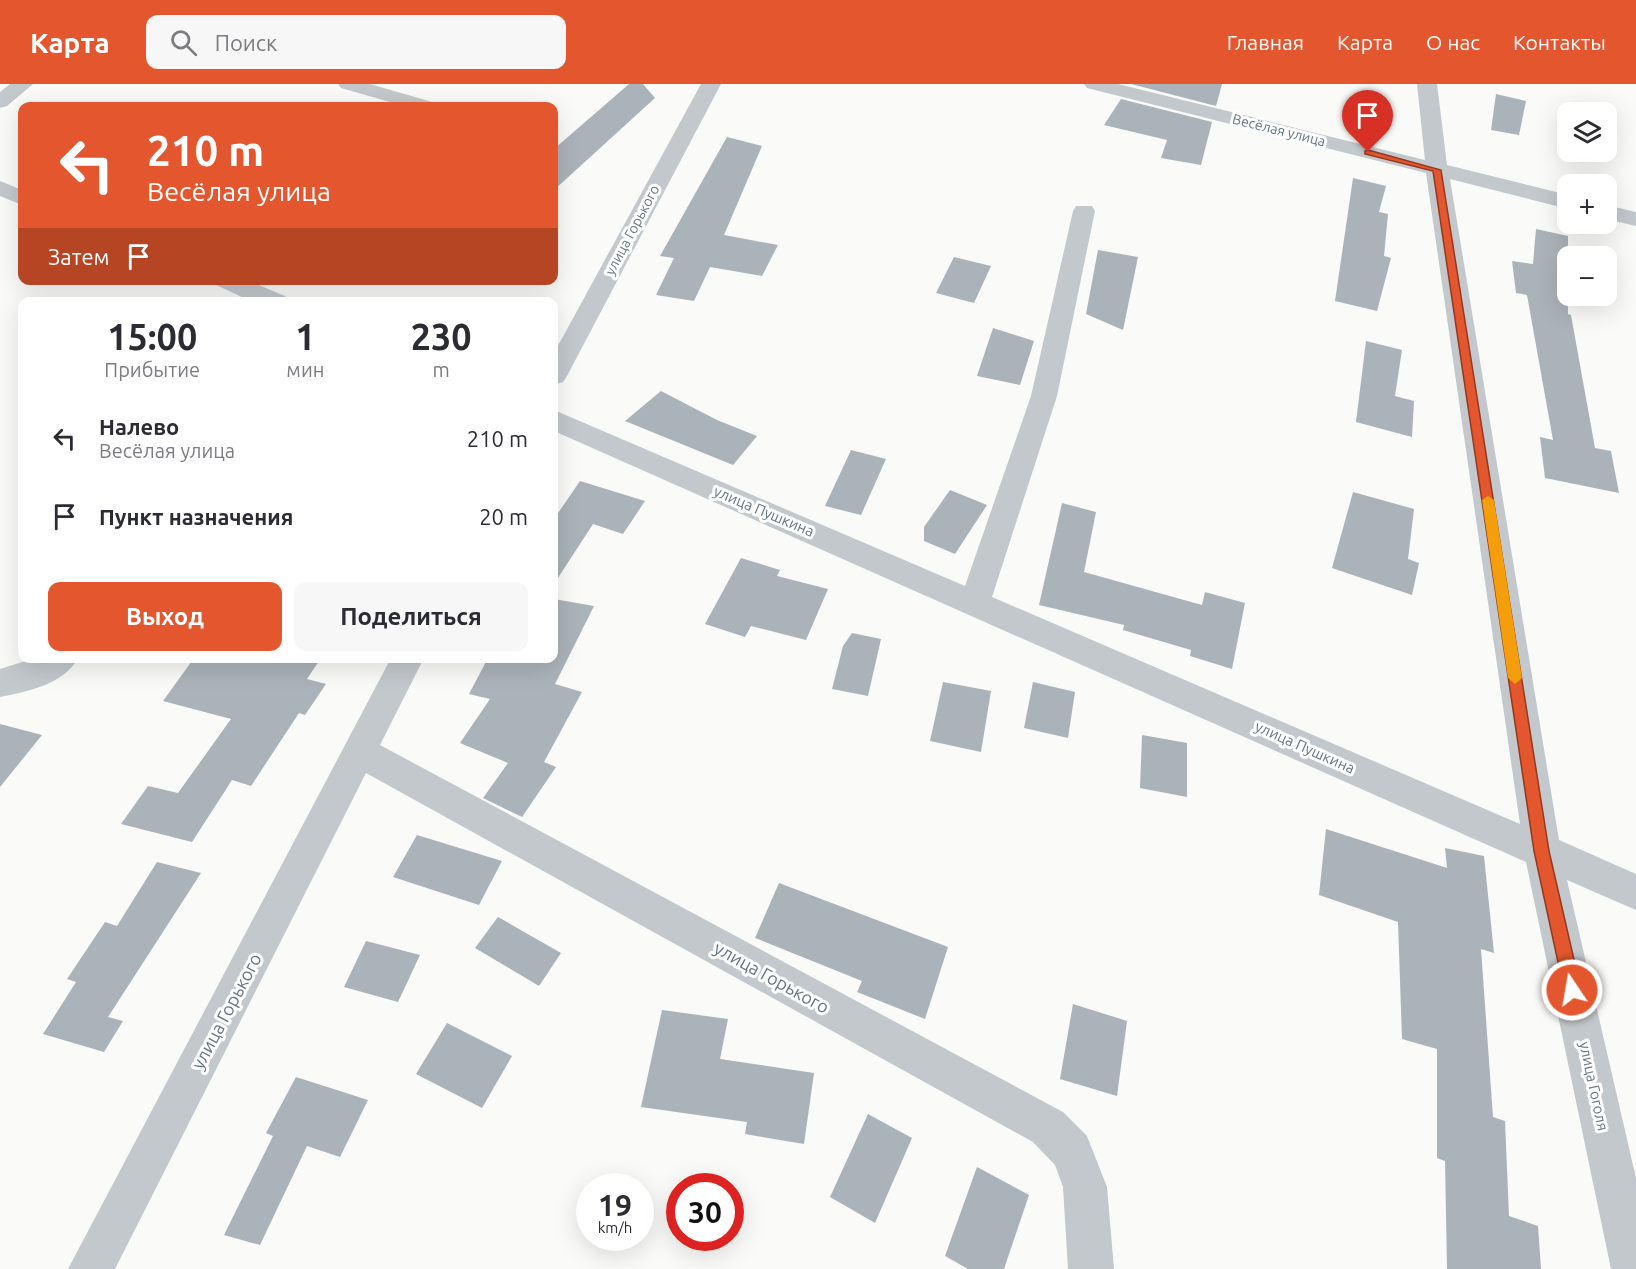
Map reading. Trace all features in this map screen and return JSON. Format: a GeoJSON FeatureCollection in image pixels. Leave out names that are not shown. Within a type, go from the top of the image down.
{"type":"FeatureCollection","features":[{"type":"Feature","properties":{"kind":"street"},"geometry":{"type":"LineString","coordinates":[[0,102],[23,84]]}},
{"type":"Feature","properties":{"kind":"street"},"geometry":{"type":"LineString","coordinates":[[348,84],[410,91],[421,102]]}},
{"type":"Feature","properties":{"kind":"street","name":"улица Горького"},"geometry":{"type":"LineString","coordinates":[[558,369],[711,84]]}},
{"type":"Feature","properties":{"kind":"street","name":"Весёлая улица"},"geometry":{"type":"LineString","coordinates":[[1094,84],[1557,199]]}},
{"type":"Feature","properties":{"kind":"street","name":"улица Гоголя"},"geometry":{"type":"LineString","coordinates":[[1427,84],[1437,170],[1542,851],[1634,1269]]}},
{"type":"Feature","properties":{"kind":"street"},"geometry":{"type":"LineString","coordinates":[[0,189],[18,196]]}},
{"type":"Feature","properties":{"kind":"street"},"geometry":{"type":"LineString","coordinates":[[975,602],[1044,396],[1084,211]]}},
{"type":"Feature","properties":{"kind":"street"},"geometry":{"type":"LineString","coordinates":[[1617,215],[1636,219]]}},
{"type":"Feature","properties":{"kind":"street"},"geometry":{"type":"LineString","coordinates":[[237,285],[264,297]]}},
{"type":"Feature","properties":{"kind":"street","name":"улица Пушкина"},"geometry":{"type":"LineString","coordinates":[[558,422],[1636,892]]}},
{"type":"Feature","properties":{"kind":"street"},"geometry":{"type":"LineString","coordinates":[[0,682],[19,680],[56,663]]}},
{"type":"Feature","properties":{"kind":"street","name":"улица Горького"},"geometry":{"type":"LineString","coordinates":[[91,1269],[406,663]]}},
{"type":"Feature","properties":{"kind":"street","name":"улица Горького"},"geometry":{"type":"LineString","coordinates":[[361,752],[1048,1127],[1072,1151],[1085,1187],[1091,1269]]}},
{"type":"Feature","properties":{"kind":"building"},"geometry":{"type":"Polygon","coordinates":[[[629,84],[643,84],[655,98],[558,186],[558,146],[629,84]]]}},
{"type":"Feature","properties":{"kind":"building"},"geometry":{"type":"Polygon","coordinates":[[[1131,84],[1222,84],[1216,106],[1131,84]]]}},
{"type":"Feature","properties":{"kind":"building"},"geometry":{"type":"Polygon","coordinates":[[[1496,94],[1526,101],[1519,135],[1491,130],[1496,94]]]}},
{"type":"Feature","properties":{"kind":"building"},"geometry":{"type":"Polygon","coordinates":[[[1121,99],[1212,122],[1201,165],[1161,158],[1167,140],[1104,125],[1121,99]]]}},
{"type":"Feature","properties":{"kind":"building"},"geometry":{"type":"Polygon","coordinates":[[[727,137],[762,146],[724,235],[778,245],[762,276],[710,267],[694,301],[656,295],[674,258],[660,256],[727,137]]]}},
{"type":"Feature","properties":{"kind":"building"},"geometry":{"type":"Polygon","coordinates":[[[1353,178],[1386,186],[1379,212],[1388,214],[1384,256],[1391,258],[1377,311],[1335,301],[1353,178]]]}},
{"type":"Feature","properties":{"kind":"building"},"geometry":{"type":"Polygon","coordinates":[[[1536,229],[1568,236],[1568,246],[1557,246],[1557,306],[1568,306],[1568,314],[1571,315],[1595,448],[1611,451],[1619,493],[1545,478],[1540,437],[1553,440],[1527,295],[1516,293],[1512,261],[1533,264],[1536,229]]]}},
{"type":"Feature","properties":{"kind":"building"},"geometry":{"type":"Polygon","coordinates":[[[1098,250],[1138,257],[1123,330],[1086,314],[1098,250]]]}},
{"type":"Feature","properties":{"kind":"building"},"geometry":{"type":"Polygon","coordinates":[[[954,257],[991,266],[974,303],[936,293],[954,257]]]}},
{"type":"Feature","properties":{"kind":"building"},"geometry":{"type":"Polygon","coordinates":[[[993,328],[1034,341],[1020,385],[977,376],[993,328]]]}},
{"type":"Feature","properties":{"kind":"building"},"geometry":{"type":"Polygon","coordinates":[[[1366,341],[1402,350],[1395,396],[1414,401],[1412,437],[1356,422],[1366,341]]]}},
{"type":"Feature","properties":{"kind":"building"},"geometry":{"type":"Polygon","coordinates":[[[661,391],[717,420],[757,436],[733,465],[625,421],[661,391]]]}},
{"type":"Feature","properties":{"kind":"building"},"geometry":{"type":"Polygon","coordinates":[[[851,450],[886,459],[861,515],[825,506],[851,450]]]}},
{"type":"Feature","properties":{"kind":"building"},"geometry":{"type":"Polygon","coordinates":[[[580,481],[645,501],[623,534],[593,524],[558,578],[558,513],[580,481]]]}},
{"type":"Feature","properties":{"kind":"building"},"geometry":{"type":"Polygon","coordinates":[[[950,490],[987,505],[955,554],[924,541],[924,527],[950,490]]]}},
{"type":"Feature","properties":{"kind":"building"},"geometry":{"type":"Polygon","coordinates":[[[1353,492],[1414,509],[1408,559],[1419,563],[1412,595],[1332,568],[1353,492]]]}},
{"type":"Feature","properties":{"kind":"building"},"geometry":{"type":"Polygon","coordinates":[[[1062,503],[1096,512],[1084,572],[1202,605],[1205,592],[1245,603],[1232,669],[1190,656],[1191,650],[1123,630],[1124,625],[1039,605],[1062,503]]]}},
{"type":"Feature","properties":{"kind":"building"},"geometry":{"type":"Polygon","coordinates":[[[741,558],[780,570],[777,576],[828,589],[806,640],[751,626],[745,637],[705,624],[741,558]]]}},
{"type":"Feature","properties":{"kind":"building"},"geometry":{"type":"Polygon","coordinates":[[[558,600],[594,606],[555,684],[582,692],[544,762],[556,767],[522,817],[483,798],[508,763],[460,743],[490,699],[469,694],[485,663],[558,663],[558,600]]]}},
{"type":"Feature","properties":{"kind":"building"},"geometry":{"type":"Polygon","coordinates":[[[852,633],[881,639],[868,696],[832,689],[843,646],[852,633]]]}},
{"type":"Feature","properties":{"kind":"building"},"geometry":{"type":"Polygon","coordinates":[[[190,663],[318,663],[307,679],[326,684],[305,715],[299,713],[251,786],[232,780],[192,842],[121,824],[148,786],[178,793],[231,719],[163,701],[190,663]]]}},
{"type":"Feature","properties":{"kind":"building"},"geometry":{"type":"Polygon","coordinates":[[[943,682],[991,691],[981,752],[930,741],[943,682]]]}},
{"type":"Feature","properties":{"kind":"building"},"geometry":{"type":"Polygon","coordinates":[[[1033,682],[1075,692],[1068,738],[1024,728],[1033,682]]]}},
{"type":"Feature","properties":{"kind":"building"},"geometry":{"type":"Polygon","coordinates":[[[0,724],[42,735],[0,787],[0,724]]]}},
{"type":"Feature","properties":{"kind":"building"},"geometry":{"type":"Polygon","coordinates":[[[1142,735],[1187,743],[1187,797],[1140,788],[1142,735]]]}},
{"type":"Feature","properties":{"kind":"building"},"geometry":{"type":"Polygon","coordinates":[[[1326,829],[1447,868],[1445,848],[1484,856],[1494,953],[1481,949],[1493,1117],[1505,1121],[1509,1216],[1538,1226],[1541,1269],[1447,1269],[1445,1161],[1437,1158],[1437,1049],[1402,1039],[1398,922],[1319,895],[1326,829]]]}},
{"type":"Feature","properties":{"kind":"building"},"geometry":{"type":"Polygon","coordinates":[[[417,835],[502,861],[479,905],[393,877],[417,835]]]}},
{"type":"Feature","properties":{"kind":"building"},"geometry":{"type":"Polygon","coordinates":[[[157,862],[201,873],[108,1017],[123,1021],[104,1052],[43,1034],[76,982],[67,979],[105,922],[117,926],[157,862]]]}},
{"type":"Feature","properties":{"kind":"building"},"geometry":{"type":"Polygon","coordinates":[[[779,883],[948,947],[925,1019],[857,992],[862,981],[755,938],[779,883]]]}},
{"type":"Feature","properties":{"kind":"building"},"geometry":{"type":"Polygon","coordinates":[[[498,917],[561,953],[539,986],[475,948],[498,917]]]}},
{"type":"Feature","properties":{"kind":"building"},"geometry":{"type":"Polygon","coordinates":[[[366,941],[420,955],[398,1002],[344,987],[366,941]]]}},
{"type":"Feature","properties":{"kind":"building"},"geometry":{"type":"Polygon","coordinates":[[[1073,1004],[1127,1021],[1117,1096],[1060,1079],[1073,1004]]]}},
{"type":"Feature","properties":{"kind":"building"},"geometry":{"type":"Polygon","coordinates":[[[662,1010],[728,1019],[720,1059],[814,1073],[804,1144],[745,1134],[747,1122],[641,1107],[662,1010]]]}},
{"type":"Feature","properties":{"kind":"building"},"geometry":{"type":"Polygon","coordinates":[[[447,1023],[512,1056],[482,1108],[416,1074],[447,1023]]]}},
{"type":"Feature","properties":{"kind":"building"},"geometry":{"type":"Polygon","coordinates":[[[296,1077],[368,1100],[340,1157],[307,1146],[260,1245],[224,1235],[273,1136],[266,1133],[296,1077]]]}},
{"type":"Feature","properties":{"kind":"building"},"geometry":{"type":"Polygon","coordinates":[[[868,1114],[912,1138],[875,1223],[830,1197],[868,1114]]]}},
{"type":"Feature","properties":{"kind":"building"},"geometry":{"type":"Polygon","coordinates":[[[977,1167],[1029,1195],[1004,1269],[968,1269],[945,1256],[977,1167]]]}},
{"type":"Feature","properties":{"kind":"slow traffic"},"geometry":{"type":"LineString","coordinates":[[1488,500],[1515,678]]}},
{"type":"Feature","properties":{"kind":"route"},"geometry":{"type":"LineString","coordinates":[[1368,152],[1437,170],[1542,851],[1572,990]]}}]}
